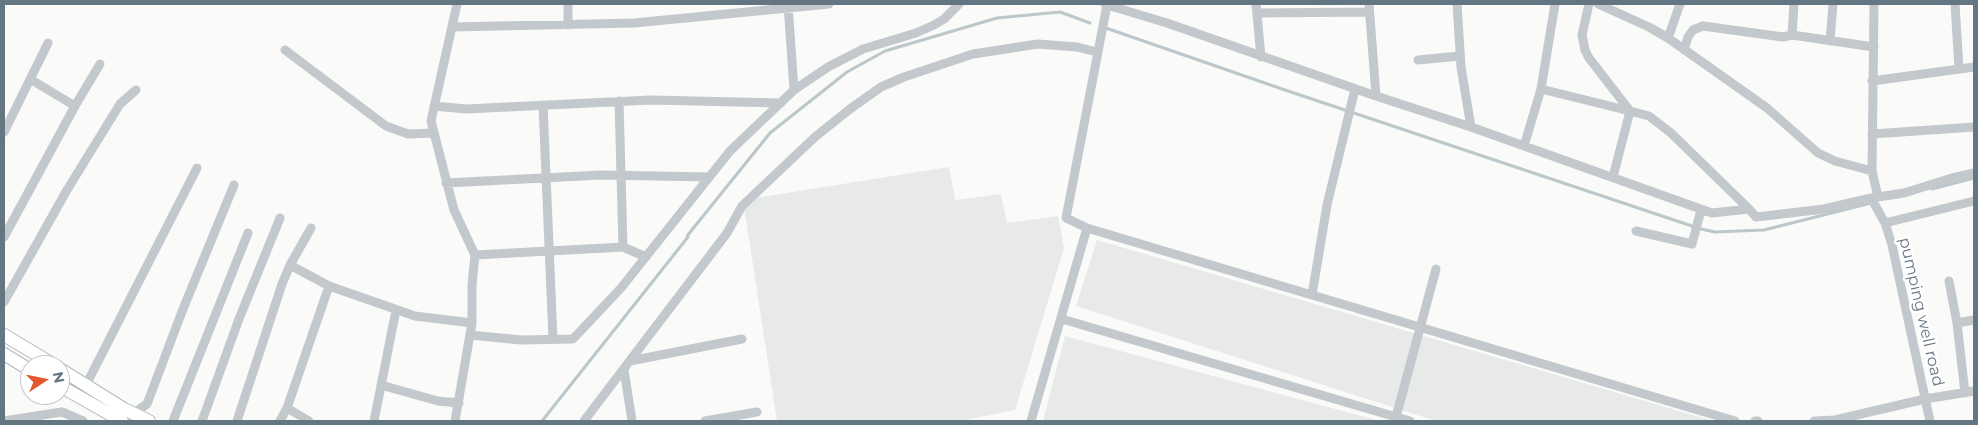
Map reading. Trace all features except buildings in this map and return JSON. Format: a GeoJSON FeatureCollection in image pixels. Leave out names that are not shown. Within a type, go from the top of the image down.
{"type":"FeatureCollection","features":[{"type":"Feature","properties":{"kind":"main road"},"geometry":{"type":"LineString","coordinates":[[4,335],[37,355]]}},
{"type":"Feature","properties":{"kind":"main road"},"geometry":{"type":"LineString","coordinates":[[4,354],[20,364]]}},
{"type":"Feature","properties":{"kind":"main road"},"geometry":{"type":"LineString","coordinates":[[70,375],[86,385],[123,417]]}},
{"type":"Feature","properties":{"kind":"main road"},"geometry":{"type":"LineString","coordinates":[[70,391],[123,417],[149,421]]}},
{"type":"Feature","properties":{"kind":"street"},"geometry":{"type":"LineString","coordinates":[[455,421],[472,324],[472,285],[476,256],[454,210],[430,121],[457,4]]}},
{"type":"Feature","properties":{"kind":"street"},"geometry":{"type":"LineString","coordinates":[[568,4],[568,25]]}},
{"type":"Feature","properties":{"kind":"street"},"geometry":{"type":"LineString","coordinates":[[452,27],[634,23],[789,6],[829,4]]}},
{"type":"Feature","properties":{"kind":"street"},"geometry":{"type":"LineString","coordinates":[[470,335],[521,340],[573,339],[621,288],[730,151],[794,90],[828,67],[863,49],[916,33],[934,25],[944,19],[959,4]]}},
{"type":"Feature","properties":{"kind":"street"},"geometry":{"type":"LineString","coordinates":[[1458,4],[1460,56],[1471,127]]}},
{"type":"Feature","properties":{"kind":"street"},"geometry":{"type":"LineString","coordinates":[[1524,146],[1541,89],[1555,4]]}},
{"type":"Feature","properties":{"kind":"street"},"geometry":{"type":"LineString","coordinates":[[1589,4],[1582,35],[1585,50],[1589,58],[1630,111]]}},
{"type":"Feature","properties":{"kind":"street"},"geometry":{"type":"LineString","coordinates":[[1598,4],[1641,22],[1668,38],[1767,108],[1818,153],[1835,161],[1872,171]]}},
{"type":"Feature","properties":{"kind":"street"},"geometry":{"type":"LineString","coordinates":[[1668,38],[1680,4]]}},
{"type":"Feature","properties":{"kind":"street"},"geometry":{"type":"LineString","coordinates":[[1792,35],[1794,4]]}},
{"type":"Feature","properties":{"kind":"street"},"geometry":{"type":"LineString","coordinates":[[1830,41],[1833,4]]}},
{"type":"Feature","properties":{"kind":"street"},"geometry":{"type":"LineString","coordinates":[[1874,4],[1872,81],[1872,171],[1874,198]]}},
{"type":"Feature","properties":{"kind":"street"},"geometry":{"type":"LineString","coordinates":[[1955,4],[1959,69]]}},
{"type":"Feature","properties":{"kind":"street"},"geometry":{"type":"LineString","coordinates":[[1736,421],[1087,228],[1066,218],[1106,5],[1167,23],[1261,57],[1471,127],[1712,214],[1749,210]]}},
{"type":"Feature","properties":{"kind":"street"},"geometry":{"type":"LineString","coordinates":[[789,6],[794,90]]}},
{"type":"Feature","properties":{"kind":"street"},"geometry":{"type":"LineString","coordinates":[[1261,57],[1257,8],[1369,8],[1376,96]]}},
{"type":"Feature","properties":{"kind":"street"},"geometry":{"type":"LineString","coordinates":[[1684,50],[1688,37],[1693,30],[1703,26],[1783,37],[1792,35],[1874,47]]}},
{"type":"Feature","properties":{"kind":"street"},"geometry":{"type":"LineString","coordinates":[[4,132],[48,43]]}},
{"type":"Feature","properties":{"kind":"street"},"geometry":{"type":"LineString","coordinates":[[584,421],[727,233],[742,206],[814,137],[850,109],[881,87],[904,77],[973,54],[1038,44],[1077,47],[1098,52]]}},
{"type":"Feature","properties":{"kind":"street"},"geometry":{"type":"LineString","coordinates":[[286,50],[386,126],[408,134],[433,133]]}},
{"type":"Feature","properties":{"kind":"street"},"geometry":{"type":"LineString","coordinates":[[1418,60],[1460,56]]}},
{"type":"Feature","properties":{"kind":"street"},"geometry":{"type":"LineString","coordinates":[[4,237],[100,64]]}},
{"type":"Feature","properties":{"kind":"street"},"geometry":{"type":"LineString","coordinates":[[1872,81],[1974,67]]}},
{"type":"Feature","properties":{"kind":"street"},"geometry":{"type":"LineString","coordinates":[[30,79],[75,106]]}},
{"type":"Feature","properties":{"kind":"street"},"geometry":{"type":"LineString","coordinates":[[1312,295],[1327,205],[1355,89]]}},
{"type":"Feature","properties":{"kind":"street"},"geometry":{"type":"LineString","coordinates":[[1541,89],[1649,116],[1672,133],[1756,217],[1824,209],[1904,193],[1974,173]]}},
{"type":"Feature","properties":{"kind":"street"},"geometry":{"type":"LineString","coordinates":[[4,302],[67,190],[120,104],[136,90]]}},
{"type":"Feature","properties":{"kind":"street"},"geometry":{"type":"LineString","coordinates":[[434,106],[466,109],[652,100],[781,103]]}},
{"type":"Feature","properties":{"kind":"street"},"geometry":{"type":"LineString","coordinates":[[619,101],[623,247]]}},
{"type":"Feature","properties":{"kind":"street"},"geometry":{"type":"LineString","coordinates":[[543,105],[553,340]]}},
{"type":"Feature","properties":{"kind":"street"},"geometry":{"type":"LineString","coordinates":[[1613,177],[1630,111]]}},
{"type":"Feature","properties":{"kind":"street"},"geometry":{"type":"LineString","coordinates":[[1872,134],[1974,127]]}},
{"type":"Feature","properties":{"kind":"street"},"geometry":{"type":"LineString","coordinates":[[86,385],[197,168]]}},
{"type":"Feature","properties":{"kind":"street"},"geometry":{"type":"LineString","coordinates":[[446,183],[601,175],[709,177]]}},
{"type":"Feature","properties":{"kind":"street"},"geometry":{"type":"LineString","coordinates":[[123,417],[147,404],[183,309],[234,185]]}},
{"type":"Feature","properties":{"kind":"street","name":"pumping well road"},"geometry":{"type":"LineString","coordinates":[[1874,198],[1892,245],[1930,421]]}},
{"type":"Feature","properties":{"kind":"street"},"geometry":{"type":"LineString","coordinates":[[1885,223],[1974,201]]}},
{"type":"Feature","properties":{"kind":"street"},"geometry":{"type":"LineString","coordinates":[[1636,231],[1692,244],[1702,210]]}},
{"type":"Feature","properties":{"kind":"street"},"geometry":{"type":"LineString","coordinates":[[202,421],[239,319],[280,218]]}},
{"type":"Feature","properties":{"kind":"street"},"geometry":{"type":"LineString","coordinates":[[237,421],[290,265],[311,228]]}},
{"type":"Feature","properties":{"kind":"street"},"geometry":{"type":"LineString","coordinates":[[1031,421],[1087,228]]}},
{"type":"Feature","properties":{"kind":"street"},"geometry":{"type":"LineString","coordinates":[[174,421],[248,233]]}},
{"type":"Feature","properties":{"kind":"street"},"geometry":{"type":"LineString","coordinates":[[476,256],[623,247],[646,257]]}},
{"type":"Feature","properties":{"kind":"street"},"geometry":{"type":"LineString","coordinates":[[290,265],[330,286],[396,310],[415,316],[472,324]]}},
{"type":"Feature","properties":{"kind":"street"},"geometry":{"type":"LineString","coordinates":[[1396,417],[1436,269]]}},
{"type":"Feature","properties":{"kind":"street"},"geometry":{"type":"LineString","coordinates":[[1814,421],[1835,420],[1925,399],[1970,392],[1949,281]]}},
{"type":"Feature","properties":{"kind":"street"},"geometry":{"type":"LineString","coordinates":[[280,421],[287,408],[330,286]]}},
{"type":"Feature","properties":{"kind":"street"},"geometry":{"type":"LineString","coordinates":[[374,421],[396,310]]}},
{"type":"Feature","properties":{"kind":"street"},"geometry":{"type":"LineString","coordinates":[[1062,319],[1410,421]]}},
{"type":"Feature","properties":{"kind":"street"},"geometry":{"type":"LineString","coordinates":[[1957,323],[1974,320]]}},
{"type":"Feature","properties":{"kind":"street"},"geometry":{"type":"LineString","coordinates":[[630,361],[742,339]]}},
{"type":"Feature","properties":{"kind":"street"},"geometry":{"type":"LineString","coordinates":[[624,370],[632,421]]}},
{"type":"Feature","properties":{"kind":"street"},"geometry":{"type":"LineString","coordinates":[[381,385],[438,401],[459,403]]}},
{"type":"Feature","properties":{"kind":"street"},"geometry":{"type":"LineString","coordinates":[[287,408],[309,421]]}},
{"type":"Feature","properties":{"kind":"street"},"geometry":{"type":"LineString","coordinates":[[4,421],[52,417],[62,412],[83,421]]}},
{"type":"Feature","properties":{"kind":"street"},"geometry":{"type":"LineString","coordinates":[[705,421],[757,412]]}},
{"type":"Feature","properties":{"kind":"shaded area"},"geometry":{"type":"Polygon","coordinates":[[[949,167],[955,200],[1001,194],[1007,223],[1058,216],[1064,248],[1015,410],[960,421],[777,421],[743,200],[949,167]]]}},
{"type":"Feature","properties":{"kind":"shaded area"},"geometry":{"type":"Polygon","coordinates":[[[1097,240],[1713,421],[1436,421],[1076,306],[1097,240]]]}},
{"type":"Feature","properties":{"kind":"shaded area"},"geometry":{"type":"Polygon","coordinates":[[[1065,336],[1380,421],[1043,421],[1065,336]]]}},
{"type":"Feature","properties":{"kind":"waterway"},"geometry":{"type":"LineString","coordinates":[[542,421],[770,133],[847,72],[885,51],[997,18],[1060,12],[1090,23]]}},
{"type":"Feature","properties":{"kind":"waterway"},"geometry":{"type":"LineString","coordinates":[[1103,27],[1692,226]]}},
{"type":"Feature","properties":{"kind":"waterway"},"geometry":{"type":"LineString","coordinates":[[1932,189],[1974,178]]}},
{"type":"Feature","properties":{"kind":"waterway"},"geometry":{"type":"LineString","coordinates":[[1701,229],[1715,232],[1764,230],[1871,203]]}}]}
